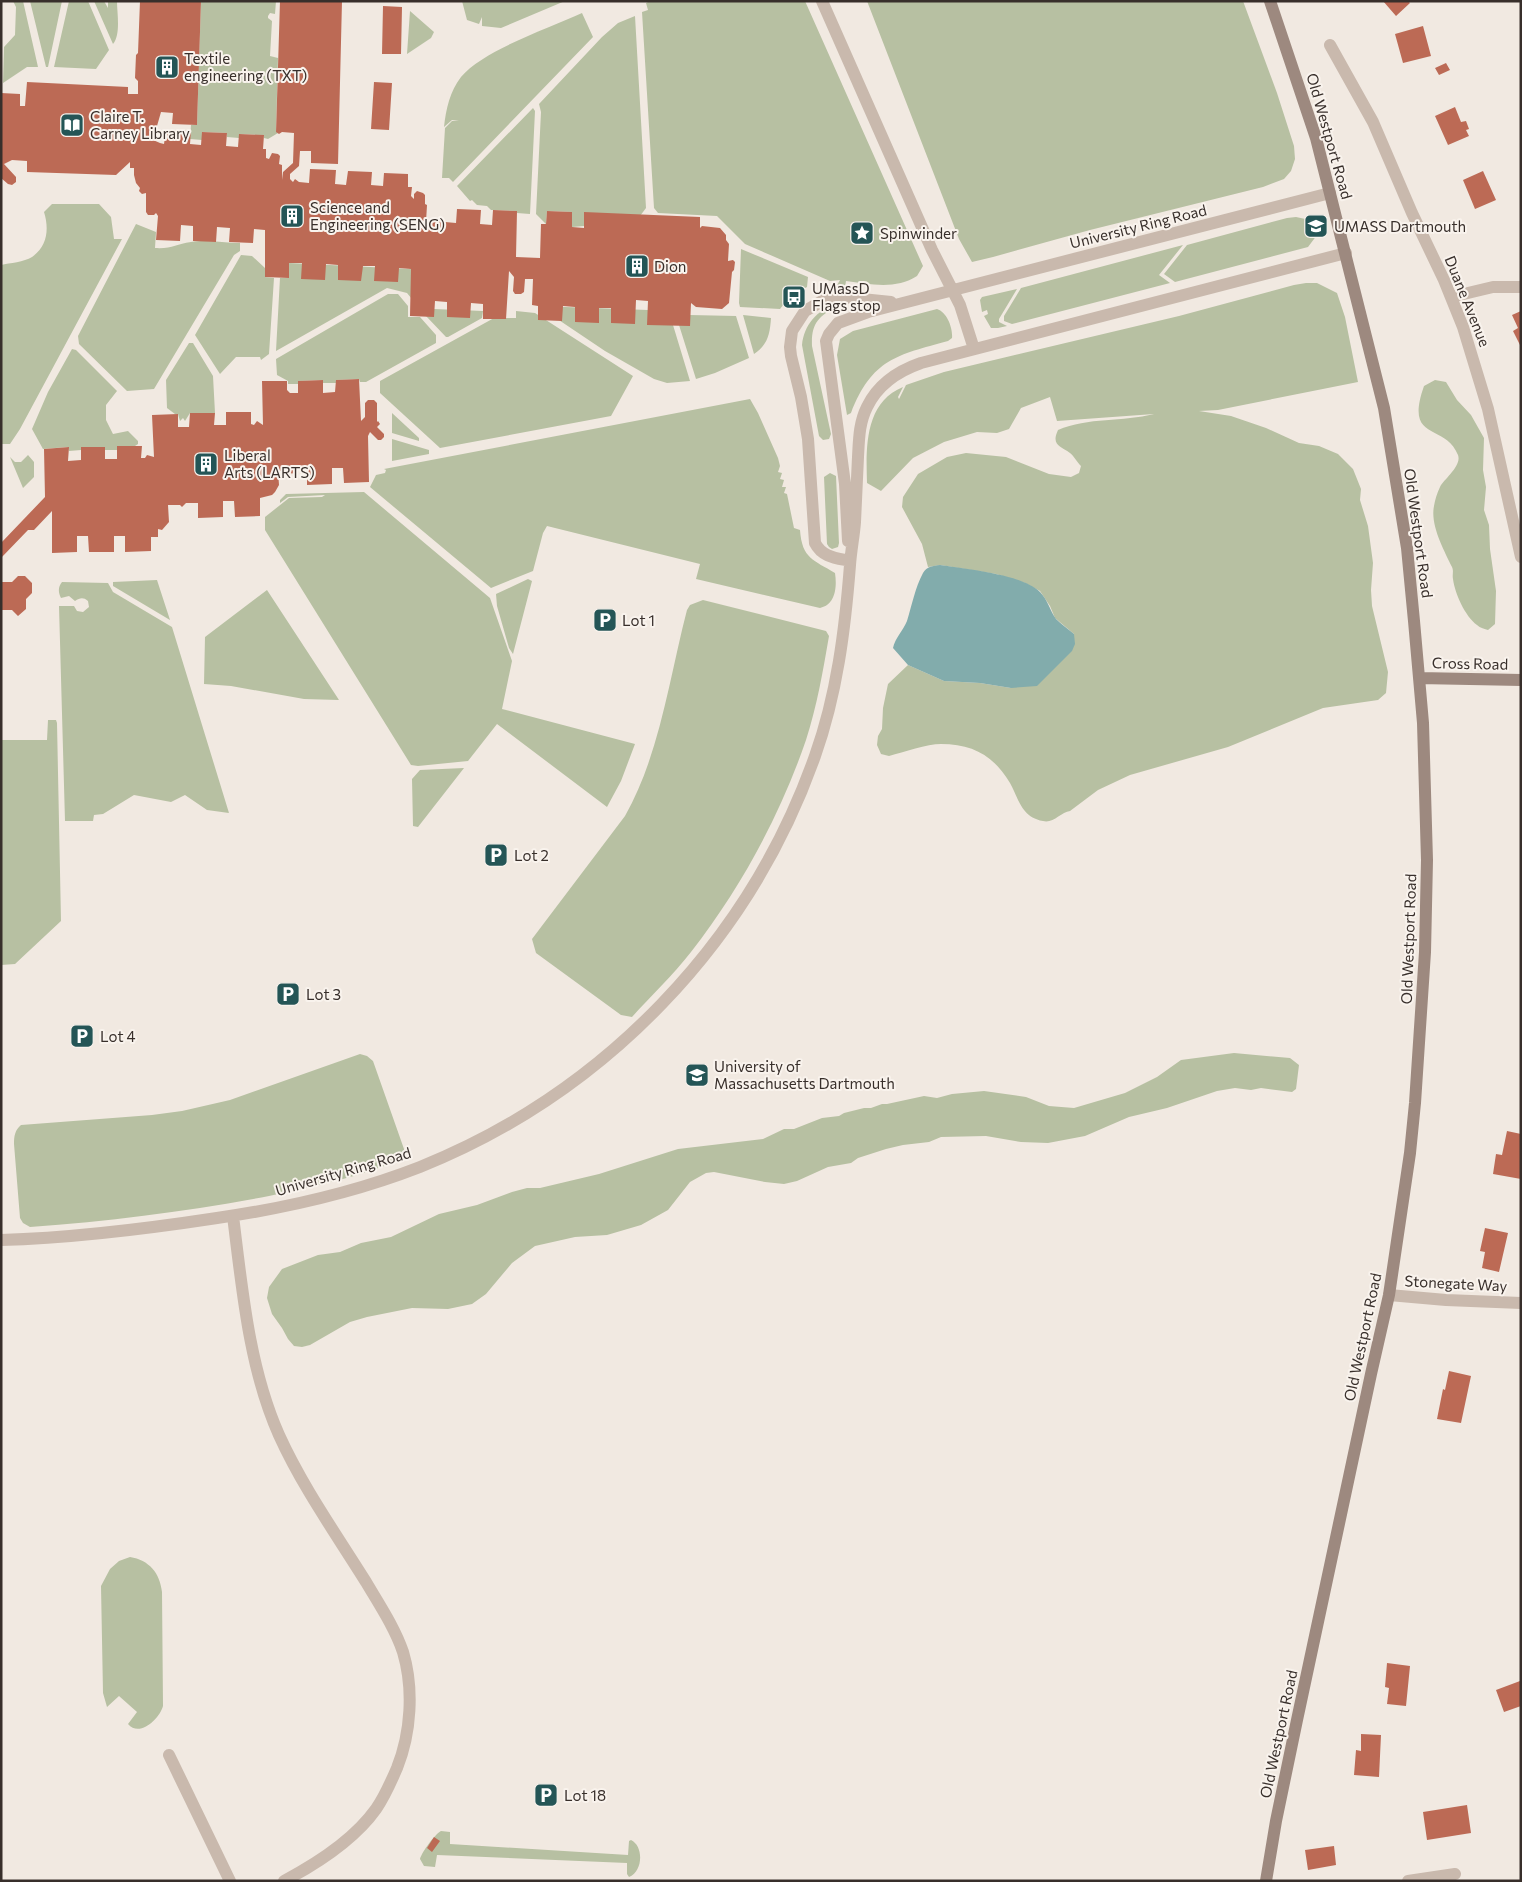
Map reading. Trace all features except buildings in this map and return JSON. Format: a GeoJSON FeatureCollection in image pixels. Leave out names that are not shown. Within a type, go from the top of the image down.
{"type":"FeatureCollection","features":[{"type":"Feature","properties":{"kind":"main road","name":"Old Westport Road"},"geometry":{"type":"LineString","coordinates":[[1266,1881],[1295,1729],[1389,1295],[1410,1153],[1420,1042],[1425,952],[1427,860],[1419,678],[1407,548],[1391,446],[1384,408],[1316,138],[1270,1]]}},
{"type":"Feature","properties":{"kind":"main road","name":"Cross Road"},"geometry":{"type":"LineString","coordinates":[[1419,678],[1521,680]]}},
{"type":"Feature","properties":{"kind":"street"},"geometry":{"type":"LineString","coordinates":[[822,1],[932,250],[954,290],[974,349]]}},
{"type":"Feature","properties":{"kind":"street","name":"Duane Avenue"},"geometry":{"type":"LineString","coordinates":[[1330,45],[1373,122],[1451,297],[1478,370],[1521,557]]}},
{"type":"Feature","properties":{"kind":"street","name":"University Ring Road"},"geometry":{"type":"LineString","coordinates":[[850,561],[846,525],[845,484],[826,341],[833,328],[844,320],[912,301],[1330,193]]}},
{"type":"Feature","properties":{"kind":"street","name":"University Ring Road"},"geometry":{"type":"LineString","coordinates":[[1,1240],[57,1238],[139,1230],[233,1216],[300,1203],[375,1182],[422,1166],[482,1138],[528,1113],[574,1081],[608,1055],[671,995],[720,935],[750,892],[770,857],[802,790],[822,734],[836,679],[847,607],[855,524],[860,432],[868,404],[882,386],[899,372],[922,363],[1346,253]]}},
{"type":"Feature","properties":{"kind":"street"},"geometry":{"type":"LineString","coordinates":[[1451,297],[1493,287],[1521,287]]}},
{"type":"Feature","properties":{"kind":"street"},"geometry":{"type":"LineString","coordinates":[[850,561],[828,556],[818,549],[814,543],[810,453],[801,397],[791,356],[792,331],[805,311],[824,300],[842,297],[878,302],[912,301]]}},
{"type":"Feature","properties":{"kind":"street"},"geometry":{"type":"LineString","coordinates":[[233,1216],[253,1351],[259,1382],[268,1410],[292,1462],[374,1595],[392,1629],[402,1651],[409,1688],[408,1725],[401,1758],[376,1809],[351,1837],[309,1867],[284,1881]]}},
{"type":"Feature","properties":{"kind":"street","name":"Stonegate Way"},"geometry":{"type":"LineString","coordinates":[[1389,1295],[1521,1304]]}},
{"type":"Feature","properties":{"kind":"street"},"geometry":{"type":"LineString","coordinates":[[169,1755],[230,1881]]}},
{"type":"Feature","properties":{"kind":"street"},"geometry":{"type":"LineString","coordinates":[[1408,1881],[1455,1874]]}},
{"type":"Feature","properties":{"kind":"green space"},"geometry":{"type":"Polygon","coordinates":[[[13,1],[23,1],[38,67],[27,67],[3,83],[4,47],[15,35],[16,7],[13,1]]]}},
{"type":"Feature","properties":{"kind":"green space"},"geometry":{"type":"Polygon","coordinates":[[[30,1],[62,1],[48,67],[46,67],[30,1]]]}},
{"type":"Feature","properties":{"kind":"green space"},"geometry":{"type":"Polygon","coordinates":[[[69,1],[88,1],[109,50],[96,69],[54,67],[69,1]]]}},
{"type":"Feature","properties":{"kind":"green space"},"geometry":{"type":"Polygon","coordinates":[[[94,1],[104,1],[108,8],[108,1],[117,1],[118,29],[113,44],[94,1]]]}},
{"type":"Feature","properties":{"kind":"green space"},"geometry":{"type":"Polygon","coordinates":[[[201,1],[276,1],[275,14],[270,13],[268,18],[272,21],[270,56],[278,58],[276,131],[278,133],[268,139],[264,138],[263,135],[239,134],[239,138],[227,137],[227,133],[203,132],[202,140],[190,139],[191,125],[197,125],[201,1]]]}},
{"type":"Feature","properties":{"kind":"green space"},"geometry":{"type":"Polygon","coordinates":[[[462,1],[565,1],[501,28],[482,26],[482,17],[479,24],[467,20],[462,1]]]}},
{"type":"Feature","properties":{"kind":"green space"},"geometry":{"type":"Polygon","coordinates":[[[650,1],[805,1],[923,266],[917,276],[891,285],[846,281],[845,288],[836,287],[840,280],[830,281],[745,244],[717,216],[658,213],[654,208],[642,12],[648,10],[646,3],[650,1]]]}},
{"type":"Feature","properties":{"kind":"green space"},"geometry":{"type":"Polygon","coordinates":[[[867,1],[1243,1],[1277,93],[1294,146],[1295,159],[1291,171],[1284,179],[1263,187],[1090,230],[972,262],[959,239],[867,1]]]}},
{"type":"Feature","properties":{"kind":"green space"},"geometry":{"type":"Polygon","coordinates":[[[410,11],[434,32],[431,38],[407,54],[410,11]]]}},
{"type":"Feature","properties":{"kind":"green space"},"geometry":{"type":"Polygon","coordinates":[[[582,13],[593,37],[453,182],[449,178],[442,178],[445,128],[452,121],[459,121],[452,120],[444,127],[446,114],[451,94],[461,77],[471,67],[518,40],[582,13]]]}},
{"type":"Feature","properties":{"kind":"green space"},"geometry":{"type":"Polygon","coordinates":[[[635,16],[646,208],[640,216],[584,213],[584,226],[572,227],[572,212],[547,211],[546,224],[536,214],[541,112],[539,104],[602,37],[618,23],[635,16]]]}},
{"type":"Feature","properties":{"kind":"green space"},"geometry":{"type":"Polygon","coordinates":[[[533,108],[535,111],[530,214],[517,213],[517,211],[491,210],[487,206],[477,205],[472,200],[470,201],[457,186],[533,108]]]}},
{"type":"Feature","properties":{"kind":"green space"},"geometry":{"type":"Polygon","coordinates":[[[52,204],[99,204],[111,217],[114,239],[122,239],[20,429],[10,444],[1,444],[1,265],[25,260],[37,253],[46,236],[44,212],[52,204]]]}},
{"type":"Feature","properties":{"kind":"green space"},"geometry":{"type":"Polygon","coordinates":[[[1296,217],[1310,220],[1317,226],[1317,235],[1308,247],[1175,282],[1164,274],[1187,245],[1296,217]]]}},
{"type":"Feature","properties":{"kind":"green space"},"geometry":{"type":"Polygon","coordinates":[[[136,224],[156,232],[155,248],[166,248],[197,241],[209,241],[240,243],[240,251],[234,255],[154,389],[127,391],[79,344],[78,336],[136,224]]]}},
{"type":"Feature","properties":{"kind":"green space"},"geometry":{"type":"Polygon","coordinates":[[[1183,245],[1159,275],[1170,283],[1012,324],[1004,321],[1004,316],[1021,288],[1183,245]]]}},
{"type":"Feature","properties":{"kind":"green space"},"geometry":{"type":"Polygon","coordinates":[[[741,249],[808,277],[807,287],[797,292],[793,289],[784,296],[787,300],[780,309],[740,307],[741,249]]]}},
{"type":"Feature","properties":{"kind":"green space"},"geometry":{"type":"Polygon","coordinates":[[[241,255],[252,256],[265,268],[265,277],[274,278],[269,354],[261,360],[260,357],[236,357],[220,374],[195,335],[241,255]]]}},
{"type":"Feature","properties":{"kind":"green space"},"geometry":{"type":"Polygon","coordinates":[[[289,263],[411,269],[434,309],[483,311],[482,318],[446,337],[407,293],[387,288],[276,351],[280,278],[289,278],[289,263]]]}},
{"type":"Feature","properties":{"kind":"green space"},"geometry":{"type":"Polygon","coordinates":[[[1306,283],[1317,283],[1337,293],[1345,317],[1358,382],[1218,410],[1199,411],[1231,416],[1266,428],[1299,443],[1319,446],[1338,454],[1353,469],[1361,489],[1360,500],[1368,526],[1373,563],[1372,606],[1388,672],[1386,693],[1378,700],[1323,708],[1228,747],[1130,775],[1098,790],[1070,811],[1050,821],[1043,821],[1030,816],[1025,811],[1004,774],[990,759],[973,749],[963,746],[935,744],[889,756],[881,754],[877,745],[878,736],[882,729],[883,708],[888,684],[908,665],[944,681],[980,683],[1011,688],[1074,634],[1055,618],[1040,591],[1025,583],[996,574],[940,565],[928,567],[922,544],[902,507],[903,497],[918,474],[947,457],[966,453],[1006,457],[1049,474],[1071,477],[1079,473],[1081,466],[1071,454],[1056,442],[1058,430],[1093,421],[1154,414],[1057,421],[1050,397],[1021,408],[1009,429],[997,433],[977,432],[944,442],[913,458],[881,491],[867,483],[868,442],[874,415],[890,394],[903,387],[898,397],[899,399],[906,385],[944,372],[1179,316],[1306,283]]]}},
{"type":"Feature","properties":{"kind":"green space"},"geometry":{"type":"Polygon","coordinates":[[[1017,289],[999,319],[999,322],[1007,326],[991,328],[984,316],[988,314],[987,310],[982,312],[980,300],[982,297],[1017,289]]]}},
{"type":"Feature","properties":{"kind":"green space"},"geometry":{"type":"Polygon","coordinates":[[[388,294],[398,294],[408,306],[408,317],[420,317],[436,335],[436,343],[366,382],[360,382],[359,379],[336,380],[336,383],[323,383],[323,380],[298,381],[298,384],[288,384],[288,381],[277,375],[276,359],[388,294]]]}},
{"type":"Feature","properties":{"kind":"green space"},"geometry":{"type":"Polygon","coordinates":[[[836,304],[838,306],[825,313],[817,322],[812,338],[812,346],[831,434],[829,439],[823,440],[819,436],[802,345],[805,331],[817,314],[836,304]]]}},
{"type":"Feature","properties":{"kind":"green space"},"geometry":{"type":"Polygon","coordinates":[[[538,306],[648,310],[673,325],[690,381],[667,383],[654,379],[605,351],[538,306]]]}},
{"type":"Feature","properties":{"kind":"green space"},"geometry":{"type":"Polygon","coordinates":[[[937,309],[944,313],[949,321],[952,338],[948,341],[900,356],[877,370],[859,395],[851,413],[847,415],[837,355],[840,339],[853,331],[937,309]]]}},
{"type":"Feature","properties":{"kind":"green space"},"geometry":{"type":"Polygon","coordinates":[[[516,311],[535,313],[633,376],[611,416],[440,448],[380,393],[380,381],[494,318],[516,318],[516,311]]]}},
{"type":"Feature","properties":{"kind":"green space"},"geometry":{"type":"Polygon","coordinates":[[[690,315],[736,316],[749,358],[696,379],[679,325],[690,315]]]}},
{"type":"Feature","properties":{"kind":"green space"},"geometry":{"type":"Polygon","coordinates":[[[743,315],[771,318],[770,329],[765,343],[754,354],[743,315]]]}},
{"type":"Feature","properties":{"kind":"green space"},"geometry":{"type":"Polygon","coordinates":[[[189,343],[193,343],[213,376],[215,413],[190,413],[185,421],[183,418],[180,421],[178,414],[167,408],[166,380],[189,343]]]}},
{"type":"Feature","properties":{"kind":"green space"},"geometry":{"type":"Polygon","coordinates":[[[72,349],[76,350],[117,391],[106,405],[106,420],[113,434],[128,431],[138,441],[138,444],[135,446],[118,446],[117,450],[105,450],[105,447],[81,447],[81,450],[69,451],[68,447],[43,449],[32,429],[48,392],[72,349]]]}},
{"type":"Feature","properties":{"kind":"green space"},"geometry":{"type":"Polygon","coordinates":[[[1435,380],[1446,382],[1457,400],[1471,415],[1484,438],[1483,470],[1486,487],[1484,510],[1489,525],[1490,549],[1496,591],[1495,624],[1488,630],[1480,627],[1468,616],[1458,598],[1454,585],[1453,569],[1434,521],[1433,513],[1438,492],[1459,459],[1452,445],[1429,430],[1419,416],[1419,404],[1424,386],[1435,380]]]}},
{"type":"Feature","properties":{"kind":"green space"},"geometry":{"type":"Polygon","coordinates":[[[750,399],[778,458],[780,466],[778,472],[782,473],[780,479],[784,480],[782,487],[786,487],[784,493],[787,494],[794,528],[800,530],[803,547],[810,558],[835,573],[836,584],[832,599],[820,608],[696,579],[700,564],[547,526],[543,533],[533,571],[491,588],[370,487],[376,475],[385,473],[386,470],[384,469],[750,399]]]}},
{"type":"Feature","properties":{"kind":"green space"},"geometry":{"type":"Polygon","coordinates":[[[392,413],[419,438],[419,441],[392,433],[392,413]]]}},
{"type":"Feature","properties":{"kind":"green space"},"geometry":{"type":"Polygon","coordinates":[[[392,439],[429,450],[429,454],[392,461],[392,439]]]}},
{"type":"Feature","properties":{"kind":"green space"},"geometry":{"type":"Polygon","coordinates":[[[28,455],[34,462],[34,477],[23,488],[10,457],[15,462],[21,462],[28,455]]]}},
{"type":"Feature","properties":{"kind":"green space"},"geometry":{"type":"Polygon","coordinates":[[[830,473],[836,476],[839,543],[838,547],[832,549],[827,544],[824,477],[830,473]]]}},
{"type":"Feature","properties":{"kind":"green space"},"geometry":{"type":"Polygon","coordinates":[[[364,492],[490,598],[512,661],[502,709],[635,744],[621,781],[607,807],[497,724],[468,761],[411,765],[265,530],[265,517],[289,498],[322,497],[325,495],[288,497],[280,503],[280,500],[286,494],[364,492]]]}},
{"type":"Feature","properties":{"kind":"green space"},"geometry":{"type":"Polygon","coordinates":[[[528,579],[532,581],[513,654],[509,648],[497,606],[496,594],[528,579]]]}},
{"type":"Feature","properties":{"kind":"green space"},"geometry":{"type":"Polygon","coordinates":[[[157,580],[170,620],[113,586],[113,582],[157,580]]]}},
{"type":"Feature","properties":{"kind":"green space"},"geometry":{"type":"Polygon","coordinates":[[[62,582],[108,583],[113,592],[172,627],[229,813],[207,810],[185,795],[171,802],[134,795],[103,814],[94,815],[93,821],[65,821],[59,606],[74,606],[77,611],[83,612],[89,607],[88,601],[85,599],[75,601],[69,596],[61,598],[59,590],[62,582]]]}},
{"type":"Feature","properties":{"kind":"green space"},"geometry":{"type":"Polygon","coordinates":[[[267,590],[339,700],[304,699],[231,686],[204,684],[205,637],[267,590]]]}},
{"type":"Feature","properties":{"kind":"green space"},"geometry":{"type":"Polygon","coordinates":[[[703,600],[826,631],[829,636],[817,701],[806,740],[784,796],[757,851],[726,903],[677,969],[632,1017],[621,1015],[536,953],[532,939],[625,816],[637,792],[655,742],[687,610],[690,605],[703,600]]]}},
{"type":"Feature","properties":{"kind":"green space"},"geometry":{"type":"Polygon","coordinates":[[[48,720],[56,720],[57,723],[61,921],[15,964],[1,965],[1,740],[47,740],[48,720]]]}},
{"type":"Feature","properties":{"kind":"green space"},"geometry":{"type":"Polygon","coordinates":[[[464,768],[418,827],[413,826],[412,779],[420,770],[464,768]]]}},
{"type":"Feature","properties":{"kind":"green space"},"geometry":{"type":"Polygon","coordinates":[[[1234,1053],[1290,1058],[1299,1065],[1296,1089],[1292,1092],[1261,1088],[1251,1090],[1235,1088],[1217,1091],[1167,1108],[1129,1117],[1085,1136],[1048,1143],[1021,1142],[986,1136],[941,1137],[929,1142],[886,1149],[858,1158],[851,1163],[828,1167],[797,1181],[784,1184],[714,1172],[706,1173],[690,1182],[668,1210],[641,1225],[607,1235],[575,1237],[535,1246],[512,1263],[486,1294],[472,1304],[448,1309],[412,1308],[367,1317],[350,1322],[310,1345],[302,1347],[294,1346],[288,1339],[272,1314],[267,1298],[269,1287],[282,1269],[318,1255],[340,1252],[361,1243],[391,1237],[439,1214],[477,1205],[512,1192],[527,1188],[540,1188],[599,1174],[678,1149],[763,1139],[784,1129],[794,1129],[822,1118],[839,1116],[864,1108],[924,1096],[937,1098],[952,1094],[984,1091],[1026,1097],[1049,1106],[1074,1108],[1125,1093],[1157,1077],[1181,1060],[1234,1053]]]}},
{"type":"Feature","properties":{"kind":"green space"},"geometry":{"type":"Polygon","coordinates":[[[360,1054],[367,1056],[373,1061],[404,1149],[404,1158],[371,1171],[338,1180],[269,1196],[180,1211],[120,1219],[30,1227],[23,1223],[20,1218],[14,1138],[17,1129],[21,1125],[182,1111],[230,1100],[360,1054]]]}},
{"type":"Feature","properties":{"kind":"green space"},"geometry":{"type":"Polygon","coordinates":[[[130,1557],[148,1564],[159,1579],[162,1592],[163,1706],[154,1721],[144,1728],[138,1729],[128,1724],[137,1712],[119,1696],[107,1707],[103,1693],[101,1586],[110,1569],[119,1561],[130,1557]]]}},
{"type":"Feature","properties":{"kind":"green space"},"geometry":{"type":"Polygon","coordinates":[[[441,1831],[450,1832],[450,1844],[628,1855],[629,1841],[631,1840],[638,1848],[640,1859],[637,1870],[629,1877],[627,1874],[627,1863],[437,1855],[435,1867],[424,1866],[420,1859],[421,1856],[432,1839],[441,1831]]]}},
{"type":"Feature","properties":{"kind":"water"},"geometry":{"type":"Polygon","coordinates":[[[940,565],[993,573],[1032,586],[1043,595],[1056,619],[1074,634],[1075,644],[1072,651],[1037,686],[1011,688],[980,683],[944,681],[908,665],[893,648],[894,644],[907,621],[923,573],[928,568],[940,565]]]}},
{"type":"Feature","properties":{"kind":"place","name":"Textile engineering (TXT)"},"geometry":{"type":"Point","coordinates":[167,67]}},
{"type":"Feature","properties":{"kind":"place","name":"Claire T. Carney Library"},"geometry":{"type":"Point","coordinates":[72,125]}},
{"type":"Feature","properties":{"kind":"place","name":"Science and Engineering (SENG)"},"geometry":{"type":"Point","coordinates":[292,216]}},
{"type":"Feature","properties":{"kind":"place","name":"UMASS Dartmouth"},"geometry":{"type":"Point","coordinates":[1316,226]}},
{"type":"Feature","properties":{"kind":"place","name":"Spinwinder"},"geometry":{"type":"Point","coordinates":[862,233]}},
{"type":"Feature","properties":{"kind":"place","name":"Dion"},"geometry":{"type":"Point","coordinates":[637,266]}},
{"type":"Feature","properties":{"kind":"place","name":"UMassD Flags stop"},"geometry":{"type":"Point","coordinates":[794,297]}},
{"type":"Feature","properties":{"kind":"place","name":"Liberal Arts (LARTS)"},"geometry":{"type":"Point","coordinates":[206,464]}},
{"type":"Feature","properties":{"kind":"place","name":"Lot 1"},"geometry":{"type":"Point","coordinates":[605,620]}},
{"type":"Feature","properties":{"kind":"place","name":"Lot 2"},"geometry":{"type":"Point","coordinates":[496,855]}},
{"type":"Feature","properties":{"kind":"place","name":"Lot 3"},"geometry":{"type":"Point","coordinates":[288,994]}},
{"type":"Feature","properties":{"kind":"place","name":"Lot 4"},"geometry":{"type":"Point","coordinates":[82,1036]}},
{"type":"Feature","properties":{"kind":"place","name":"University of Massachusetts Dartmouth"},"geometry":{"type":"Point","coordinates":[697,1075]}},
{"type":"Feature","properties":{"kind":"place","name":"Lot 18"},"geometry":{"type":"Point","coordinates":[546,1795]}}]}
